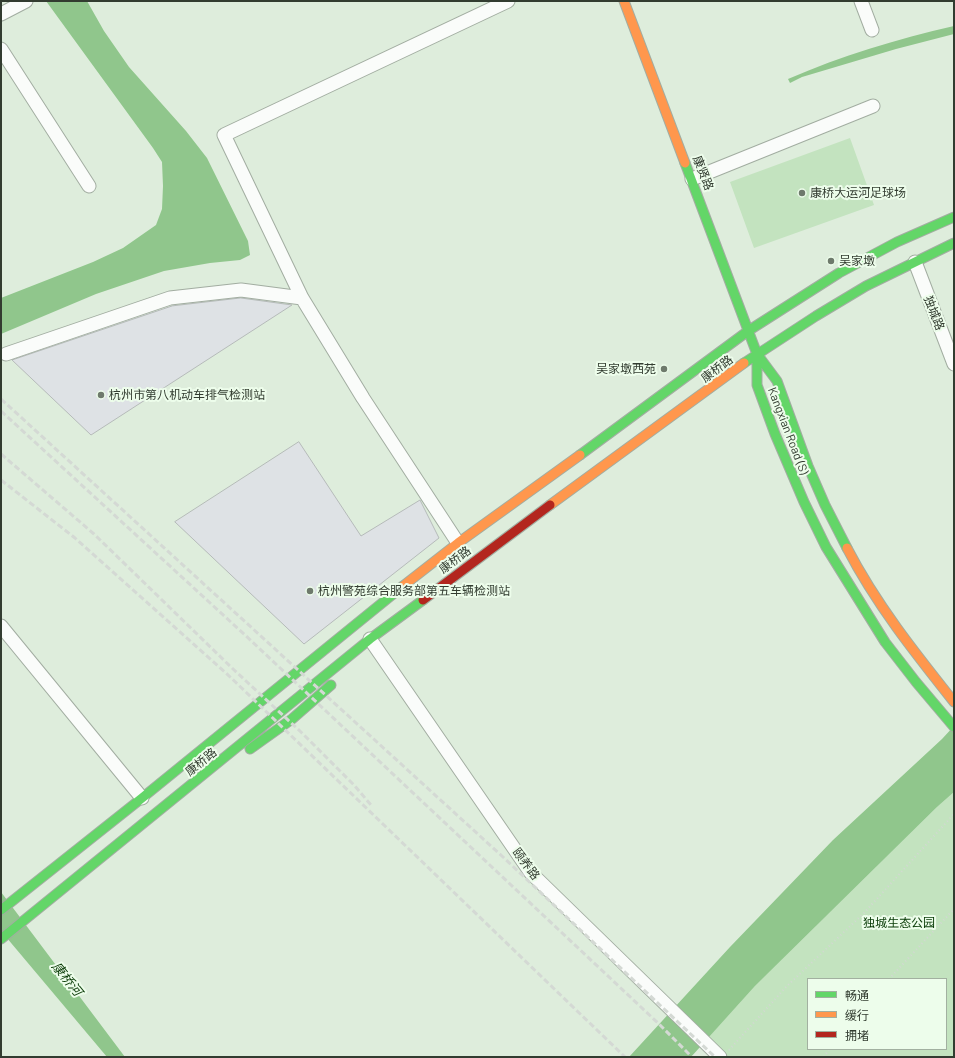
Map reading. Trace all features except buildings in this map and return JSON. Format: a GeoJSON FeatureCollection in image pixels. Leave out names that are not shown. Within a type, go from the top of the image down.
{"type":"FeatureCollection","features":[{"type":"Feature","properties":{"kind":"main road","name":"康贤路"},"geometry":{"type":"LineString","coordinates":[[624,1],[757,354]]}},
{"type":"Feature","properties":{"kind":"main road","name":"康桥路"},"geometry":{"type":"LineString","coordinates":[[1,910],[458,543],[637,414],[748,331],[838,273],[897,242],[954,216]]}},
{"type":"Feature","properties":{"kind":"main road","name":"康桥路"},"geometry":{"type":"LineString","coordinates":[[1,939],[370,639],[757,354],[853,294],[954,244]]}},
{"type":"Feature","properties":{"kind":"main road","name":"Kangxian Road (S)"},"geometry":{"type":"LineString","coordinates":[[757,354],[777,381],[795,434],[808,466],[845,545],[869,586],[908,644],[954,702]]}},
{"type":"Feature","properties":{"kind":"main road","name":"Kangxian Road (S)"},"geometry":{"type":"LineString","coordinates":[[757,354],[757,385],[775,434],[804,502],[823,541],[885,642],[954,728]]}},
{"type":"Feature","properties":{"kind":"main road"},"geometry":{"type":"LineString","coordinates":[[189,786],[270,737],[305,710],[337,678],[370,639]]}},
{"type":"Feature","properties":{"kind":"street"},"geometry":{"type":"LineString","coordinates":[[1,14],[26,1]]}},
{"type":"Feature","properties":{"kind":"street"},"geometry":{"type":"LineString","coordinates":[[458,543],[363,398],[302,298],[224,135],[508,1]]}},
{"type":"Feature","properties":{"kind":"street"},"geometry":{"type":"LineString","coordinates":[[861,1],[872,30]]}},
{"type":"Feature","properties":{"kind":"street"},"geometry":{"type":"LineString","coordinates":[[1,48],[89,186]]}},
{"type":"Feature","properties":{"kind":"street"},"geometry":{"type":"LineString","coordinates":[[692,179],[873,106]]}},
{"type":"Feature","properties":{"kind":"street","name":"独城路"},"geometry":{"type":"LineString","coordinates":[[915,262],[954,364]]}},
{"type":"Feature","properties":{"kind":"street"},"geometry":{"type":"LineString","coordinates":[[6,354],[170,298],[241,290],[302,298]]}},
{"type":"Feature","properties":{"kind":"street"},"geometry":{"type":"LineString","coordinates":[[1,626],[142,798]]}},
{"type":"Feature","properties":{"kind":"street","name":"颐养路"},"geometry":{"type":"LineString","coordinates":[[370,639],[530,873],[666,1005],[720,1053]]}},
{"type":"Feature","properties":{"kind":"path"},"geometry":{"type":"LineString","coordinates":[[720,1053],[786,987],[864,913],[954,814]]}},
{"type":"Feature","properties":{"kind":"path"},"geometry":{"type":"LineString","coordinates":[[890,978],[954,909]]}},
{"type":"Feature","properties":{"kind":"green space","name":"康桥大运河足球场"},"geometry":{"type":"Polygon","coordinates":[[[850,138],[874,205],[754,248],[730,182],[850,138]]]}},
{"type":"Feature","properties":{"kind":"green space","name":"独城生态公园"},"geometry":{"type":"Polygon","coordinates":[[[954,792],[954,1057],[727,1057],[708,1038],[755,986],[954,792]]]}},
{"type":"Feature","properties":{"kind":"shaded area"},"geometry":{"type":"Polygon","coordinates":[[[46,1],[87,1],[104,31],[129,67],[186,131],[207,158],[248,241],[250,255],[240,260],[210,263],[164,271],[96,294],[1,334],[1,298],[93,262],[123,248],[156,225],[162,209],[162,162],[46,1]]]}},
{"type":"Feature","properties":{"kind":"shaded area"},"geometry":{"type":"Polygon","coordinates":[[[954,26],[954,34],[896,49],[802,77],[790,83],[788,79],[828,63],[870,49],[954,26]]]}},
{"type":"Feature","properties":{"kind":"shaded area"},"geometry":{"type":"Polygon","coordinates":[[[954,726],[954,792],[755,986],[691,1057],[629,1057],[730,947],[833,840],[942,739],[954,726]]]}},
{"type":"Feature","properties":{"kind":"shaded area"},"geometry":{"type":"Polygon","coordinates":[[[1,892],[125,1057],[107,1057],[1,931],[1,892]]]}},
{"type":"Feature","properties":{"kind":"railway"},"geometry":{"type":"LineString","coordinates":[[1,399],[503,857],[715,1057]]}},
{"type":"Feature","properties":{"kind":"railway"},"geometry":{"type":"LineString","coordinates":[[1,411],[245,635],[659,1024],[692,1057]]}},
{"type":"Feature","properties":{"kind":"railway"},"geometry":{"type":"LineString","coordinates":[[1,454],[94,534],[232,668],[302,733],[354,785],[371,805]]}},
{"type":"Feature","properties":{"kind":"railway"},"geometry":{"type":"LineString","coordinates":[[1,480],[75,538],[226,673],[625,1057]]}},
{"type":"Feature","properties":{"kind":"traffic: fast"},"geometry":{"type":"LineString","coordinates":[[685,163],[757,354],[777,381],[808,466],[825,505],[847,548]]}},
{"type":"Feature","properties":{"kind":"traffic: fast"},"geometry":{"type":"LineString","coordinates":[[580,455],[748,331],[839,273],[897,242],[954,217]]}},
{"type":"Feature","properties":{"kind":"traffic: fast"},"geometry":{"type":"LineString","coordinates":[[744,363],[816,316],[866,286],[954,243]]}},
{"type":"Feature","properties":{"kind":"traffic: fast"},"geometry":{"type":"LineString","coordinates":[[757,354],[757,385],[775,434],[804,502],[826,547],[885,642],[954,727]]}},
{"type":"Feature","properties":{"kind":"traffic: fast"},"geometry":{"type":"LineString","coordinates":[[1,910],[142,798],[403,586]]}},
{"type":"Feature","properties":{"kind":"traffic: fast"},"geometry":{"type":"LineString","coordinates":[[1,939],[370,639],[423,600]]}},
{"type":"Feature","properties":{"kind":"traffic: fast"},"geometry":{"type":"LineString","coordinates":[[250,749],[292,719],[331,685]]}},
{"type":"Feature","properties":{"kind":"traffic: slow"},"geometry":{"type":"LineString","coordinates":[[624,1],[685,163]]}},
{"type":"Feature","properties":{"kind":"traffic: slow"},"geometry":{"type":"LineString","coordinates":[[550,505],[744,363]]}},
{"type":"Feature","properties":{"kind":"traffic: slow"},"geometry":{"type":"LineString","coordinates":[[403,586],[458,543],[580,455]]}},
{"type":"Feature","properties":{"kind":"traffic: slow"},"geometry":{"type":"LineString","coordinates":[[847,548],[858,569],[883,608],[954,702]]}},
{"type":"Feature","properties":{"kind":"traffic: jam"},"geometry":{"type":"LineString","coordinates":[[423,600],[550,505]]}},
{"type":"Feature","properties":{"kind":"place","name":"康桥大运河足球场"},"geometry":{"type":"Point","coordinates":[802,193]}},
{"type":"Feature","properties":{"kind":"place","name":"吴家墩"},"geometry":{"type":"Point","coordinates":[831,261]}},
{"type":"Feature","properties":{"kind":"place","name":"吴家墩西苑"},"geometry":{"type":"Point","coordinates":[664,369]}},
{"type":"Feature","properties":{"kind":"place","name":"杭州市第八机动车排气检测站"},"geometry":{"type":"Point","coordinates":[101,395]}},
{"type":"Feature","properties":{"kind":"place","name":"杭州警苑综合服务部第五车辆检测站"},"geometry":{"type":"Point","coordinates":[310,591]}},
{"type":"Feature","properties":{"kind":"water label","name":"康桥河"},"geometry":{"type":"Point","coordinates":[67,979]}}]}
